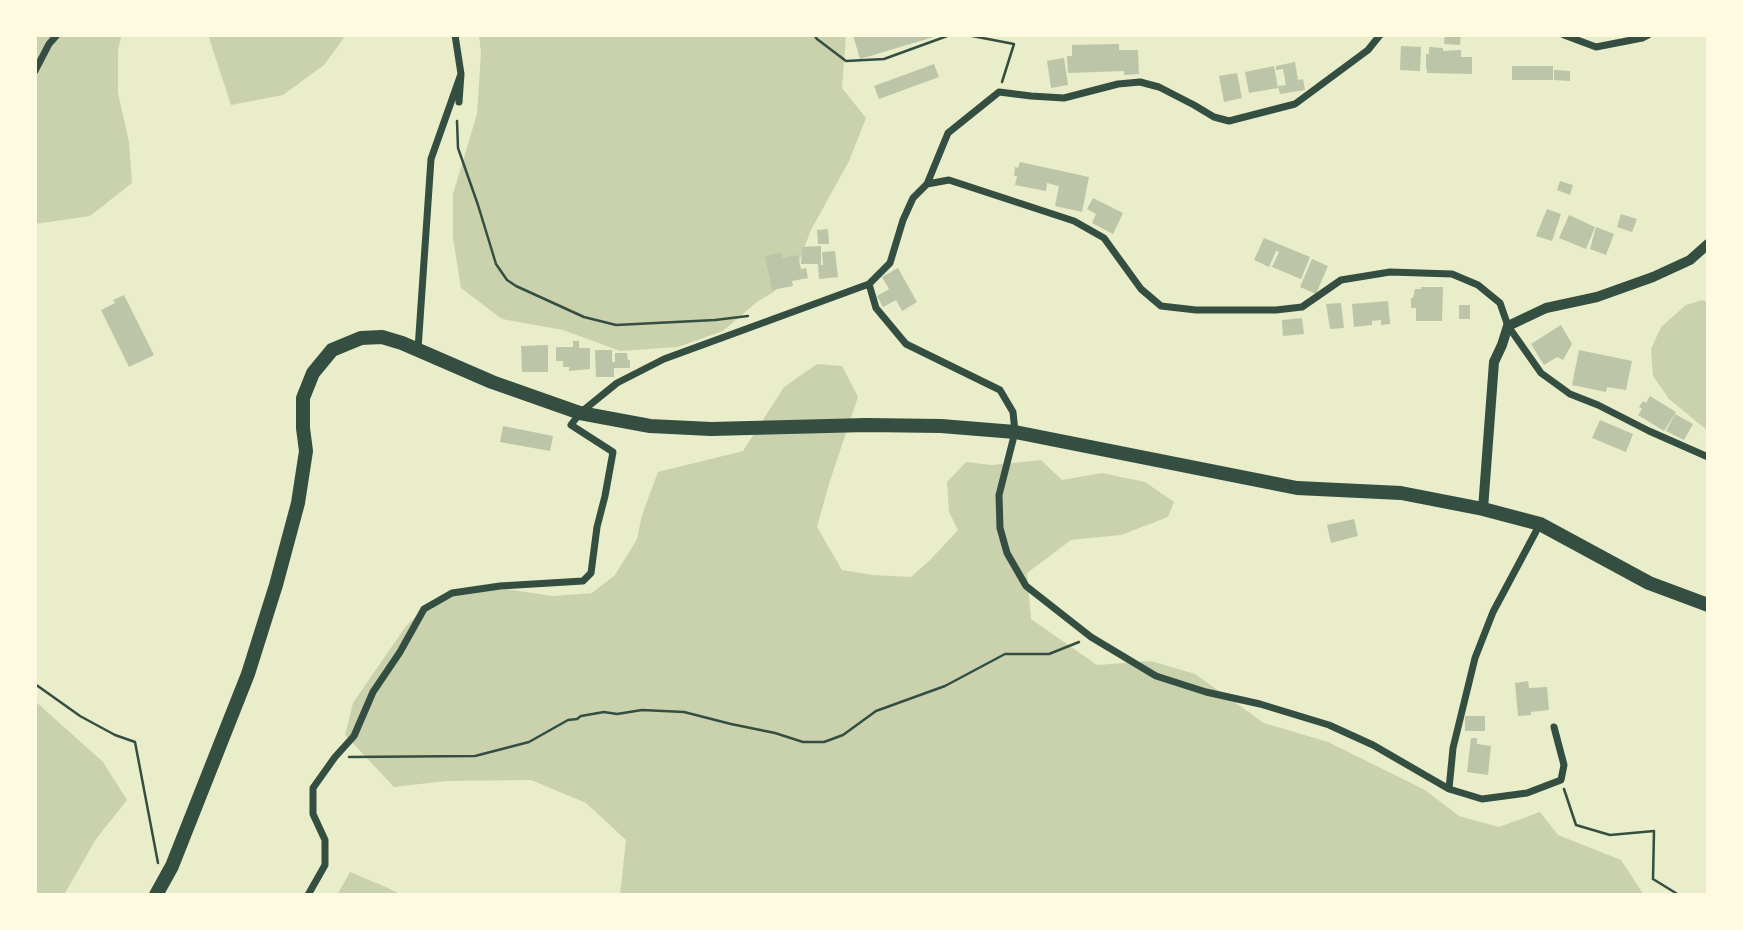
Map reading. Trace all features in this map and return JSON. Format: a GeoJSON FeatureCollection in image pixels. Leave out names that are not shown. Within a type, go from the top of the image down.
{"type":"FeatureCollection","features":[{"type":"Feature","properties":{"kind":"highway"},"geometry":{"type":"LineString","coordinates":[[159,889],[172,866],[248,674],[276,585],[298,503],[306,451],[303,398],[313,373],[332,350],[361,338],[382,337],[418,349],[492,382],[580,414],[650,426],[689,429],[941,426],[1015,432],[1297,488],[1401,493],[1483,509],[1540,524],[1649,583],[1708,605]]}},
{"type":"Feature","properties":{"kind":"street"},"geometry":{"type":"LineString","coordinates":[[35,71],[49,44],[57,35]]}},
{"type":"Feature","properties":{"kind":"street"},"geometry":{"type":"LineString","coordinates":[[455,35],[461,74],[459,102]]}},
{"type":"Feature","properties":{"kind":"street"},"geometry":{"type":"LineString","coordinates":[[309,895],[325,865],[325,840],[313,814],[313,788],[354,736],[373,692],[424,609],[452,593],[500,586],[583,581],[591,573],[597,527],[613,452],[571,425],[617,383],[664,359],[869,284],[890,263],[903,220],[913,198],[927,184],[948,133],[999,92],[1063,98],[1118,84],[1140,82],[1159,88],[1214,117],[1229,121],[1295,104],[1368,50],[1380,35]]}},
{"type":"Feature","properties":{"kind":"street"},"geometry":{"type":"LineString","coordinates":[[1564,35],[1596,47],[1648,35]]}},
{"type":"Feature","properties":{"kind":"street"},"geometry":{"type":"LineString","coordinates":[[418,349],[431,159],[461,74]]}},
{"type":"Feature","properties":{"kind":"street"},"geometry":{"type":"LineString","coordinates":[[927,184],[949,180],[1074,221],[1104,239],[1141,289],[1161,306],[1196,310],[1276,310],[1302,307],[1341,280],[1390,272],[1452,274],[1478,285],[1500,303],[1508,326],[1541,373],[1570,394],[1708,457]]}},
{"type":"Feature","properties":{"kind":"street"},"geometry":{"type":"LineString","coordinates":[[1483,509],[1494,362],[1508,326],[1546,308],[1597,297],[1653,277],[1690,260],[1708,244]]}},
{"type":"Feature","properties":{"kind":"street"},"geometry":{"type":"LineString","coordinates":[[869,284],[876,308],[906,344],[1000,390],[1013,412],[1015,432],[999,495],[1000,528],[1007,553],[1026,586],[1091,638],[1156,676],[1329,725],[1373,745],[1449,789],[1482,799],[1527,793],[1561,780],[1564,765],[1553,727]]}},
{"type":"Feature","properties":{"kind":"street"},"geometry":{"type":"LineString","coordinates":[[1449,789],[1453,748],[1475,658],[1493,612],[1540,524]]}},
{"type":"Feature","properties":{"kind":"path"},"geometry":{"type":"LineString","coordinates":[[814,35],[846,61],[884,59],[950,35]]}},
{"type":"Feature","properties":{"kind":"path"},"geometry":{"type":"LineString","coordinates":[[967,35],[1014,44],[999,92]]}},
{"type":"Feature","properties":{"kind":"path"},"geometry":{"type":"LineString","coordinates":[[459,102],[458,148],[496,264],[516,286],[584,317],[616,325],[753,316]]}},
{"type":"Feature","properties":{"kind":"path"},"geometry":{"type":"LineString","coordinates":[[335,757],[475,756],[529,742],[568,720],[581,716],[604,712],[617,714],[642,709],[684,712],[803,742],[824,742],[843,735],[876,711],[945,687],[1005,654],[1049,654],[1091,638]]}},
{"type":"Feature","properties":{"kind":"path"},"geometry":{"type":"LineString","coordinates":[[35,684],[79,716],[135,742],[159,889]]}},
{"type":"Feature","properties":{"kind":"path"},"geometry":{"type":"LineString","coordinates":[[1561,780],[1576,825],[1610,835],[1654,831],[1653,878],[1679,895]]}},
{"type":"Feature","properties":{"kind":"green space"},"geometry":{"type":"Polygon","coordinates":[[[35,35],[122,35],[118,49],[118,93],[129,142],[132,183],[90,216],[35,224],[35,35]]]}},
{"type":"Feature","properties":{"kind":"green space"},"geometry":{"type":"Polygon","coordinates":[[[208,35],[346,35],[324,65],[283,95],[231,105],[208,35]]]}},
{"type":"Feature","properties":{"kind":"green space"},"geometry":{"type":"Polygon","coordinates":[[[479,35],[846,35],[842,88],[866,118],[849,161],[811,230],[793,277],[757,302],[723,331],[678,347],[620,351],[563,330],[502,319],[461,288],[453,238],[453,194],[477,114],[481,53],[479,35]]]}},
{"type":"Feature","properties":{"kind":"green space"},"geometry":{"type":"Polygon","coordinates":[[[1702,300],[1708,302],[1708,431],[1669,399],[1653,376],[1651,349],[1661,327],[1686,305],[1702,300]]]}},
{"type":"Feature","properties":{"kind":"green space"},"geometry":{"type":"Polygon","coordinates":[[[817,364],[842,366],[858,397],[817,527],[842,570],[911,577],[958,530],[949,512],[947,482],[966,462],[992,465],[1041,460],[1062,480],[1102,473],[1145,482],[1174,502],[1168,517],[1121,535],[1071,540],[1027,573],[1031,619],[1097,665],[1151,661],[1195,674],[1264,723],[1328,742],[1425,790],[1459,816],[1499,827],[1540,812],[1558,835],[1621,860],[1644,895],[620,895],[626,840],[586,803],[531,780],[446,781],[394,787],[345,735],[353,703],[406,626],[428,605],[466,590],[499,588],[553,596],[592,593],[615,575],[637,539],[642,515],[658,472],[743,451],[784,387],[817,364]]]}},
{"type":"Feature","properties":{"kind":"green space"},"geometry":{"type":"Polygon","coordinates":[[[35,701],[103,762],[127,800],[96,839],[64,895],[35,895],[35,701]]]}},
{"type":"Feature","properties":{"kind":"green space"},"geometry":{"type":"Polygon","coordinates":[[[350,872],[388,888],[402,895],[337,895],[350,872]]]}},
{"type":"Feature","properties":{"kind":"building"},"geometry":{"type":"Polygon","coordinates":[[[853,35],[936,35],[937,36],[860,59],[853,35]]]}},
{"type":"Feature","properties":{"kind":"building"},"geometry":{"type":"Polygon","coordinates":[[[1445,35],[1461,35],[1460,45],[1444,44],[1445,35]]]}},
{"type":"Feature","properties":{"kind":"building"},"geometry":{"type":"Polygon","coordinates":[[[1119,44],[1119,50],[1138,50],[1139,74],[1124,75],[1124,71],[1068,73],[1067,56],[1072,56],[1072,45],[1119,44]]]}},
{"type":"Feature","properties":{"kind":"building"},"geometry":{"type":"Polygon","coordinates":[[[1401,46],[1421,47],[1420,71],[1400,70],[1401,46]]]}},
{"type":"Feature","properties":{"kind":"building"},"geometry":{"type":"Polygon","coordinates":[[[1429,47],[1443,48],[1443,51],[1461,50],[1461,57],[1472,57],[1472,74],[1427,73],[1426,54],[1429,54],[1429,47]]]}},
{"type":"Feature","properties":{"kind":"building"},"geometry":{"type":"Polygon","coordinates":[[[1064,58],[1068,85],[1051,88],[1047,61],[1064,58]]]}},
{"type":"Feature","properties":{"kind":"building"},"geometry":{"type":"Polygon","coordinates":[[[1295,62],[1298,80],[1303,79],[1305,90],[1280,94],[1278,86],[1286,85],[1283,69],[1276,70],[1276,66],[1295,62]]]}},
{"type":"Feature","properties":{"kind":"building"},"geometry":{"type":"Polygon","coordinates":[[[934,64],[939,77],[879,99],[874,86],[934,64]]]}},
{"type":"Feature","properties":{"kind":"building"},"geometry":{"type":"Polygon","coordinates":[[[1274,66],[1278,88],[1249,93],[1245,72],[1274,66]]]}},
{"type":"Feature","properties":{"kind":"building"},"geometry":{"type":"Polygon","coordinates":[[[1512,66],[1553,66],[1553,80],[1512,80],[1512,66]]]}},
{"type":"Feature","properties":{"kind":"building"},"geometry":{"type":"Polygon","coordinates":[[[1554,70],[1570,71],[1570,81],[1554,80],[1554,70]]]}},
{"type":"Feature","properties":{"kind":"building"},"geometry":{"type":"Polygon","coordinates":[[[1237,73],[1242,98],[1224,102],[1219,76],[1237,73]]]}},
{"type":"Feature","properties":{"kind":"building"},"geometry":{"type":"Polygon","coordinates":[[[1020,162],[1089,177],[1082,212],[1055,206],[1059,186],[1047,183],[1046,191],[1015,185],[1015,167],[1018,168],[1020,162]]]}},
{"type":"Feature","properties":{"kind":"building"},"geometry":{"type":"Polygon","coordinates":[[[1560,181],[1573,185],[1570,195],[1557,190],[1560,181]]]}},
{"type":"Feature","properties":{"kind":"building"},"geometry":{"type":"Polygon","coordinates":[[[1093,198],[1123,213],[1113,234],[1092,223],[1096,214],[1087,209],[1093,198]]]}},
{"type":"Feature","properties":{"kind":"building"},"geometry":{"type":"Polygon","coordinates":[[[1547,209],[1561,214],[1552,241],[1536,236],[1547,209]]]}},
{"type":"Feature","properties":{"kind":"building"},"geometry":{"type":"Polygon","coordinates":[[[1621,214],[1637,219],[1632,232],[1617,227],[1621,214]]]}},
{"type":"Feature","properties":{"kind":"building"},"geometry":{"type":"Polygon","coordinates":[[[1569,215],[1595,227],[1586,249],[1559,238],[1569,215]]]}},
{"type":"Feature","properties":{"kind":"building"},"geometry":{"type":"Polygon","coordinates":[[[1596,227],[1614,234],[1606,255],[1590,249],[1596,227]]]}},
{"type":"Feature","properties":{"kind":"building"},"geometry":{"type":"Polygon","coordinates":[[[828,229],[829,244],[818,244],[817,230],[828,229]]]}},
{"type":"Feature","properties":{"kind":"building"},"geometry":{"type":"Polygon","coordinates":[[[1264,238],[1310,257],[1301,279],[1272,267],[1279,252],[1276,251],[1269,267],[1254,260],[1264,238]]]}},
{"type":"Feature","properties":{"kind":"building"},"geometry":{"type":"Polygon","coordinates":[[[821,246],[821,265],[822,252],[835,251],[838,277],[819,279],[818,264],[801,264],[802,247],[821,246]]]}},
{"type":"Feature","properties":{"kind":"building"},"geometry":{"type":"Polygon","coordinates":[[[781,252],[782,258],[798,255],[801,269],[806,268],[808,278],[792,281],[793,286],[772,290],[765,256],[781,252]]]}},
{"type":"Feature","properties":{"kind":"building"},"geometry":{"type":"Polygon","coordinates":[[[1312,259],[1328,266],[1316,294],[1300,287],[1312,259]]]}},
{"type":"Feature","properties":{"kind":"building"},"geometry":{"type":"Polygon","coordinates":[[[898,268],[917,302],[902,311],[896,300],[883,307],[877,296],[889,289],[882,277],[898,268]]]}},
{"type":"Feature","properties":{"kind":"building"},"geometry":{"type":"Polygon","coordinates":[[[1443,287],[1442,321],[1416,321],[1416,308],[1411,308],[1411,298],[1415,289],[1443,287]]]}},
{"type":"Feature","properties":{"kind":"building"},"geometry":{"type":"Polygon","coordinates":[[[124,295],[154,355],[129,367],[101,310],[124,295]]]}},
{"type":"Feature","properties":{"kind":"building"},"geometry":{"type":"Polygon","coordinates":[[[1388,301],[1390,324],[1381,325],[1381,320],[1372,321],[1372,325],[1354,327],[1352,304],[1388,301]]]}},
{"type":"Feature","properties":{"kind":"building"},"geometry":{"type":"Polygon","coordinates":[[[1341,303],[1344,328],[1330,329],[1326,304],[1341,303]]]}},
{"type":"Feature","properties":{"kind":"building"},"geometry":{"type":"Polygon","coordinates":[[[1459,305],[1470,305],[1470,319],[1459,319],[1459,305]]]}},
{"type":"Feature","properties":{"kind":"building"},"geometry":{"type":"Polygon","coordinates":[[[1302,318],[1304,334],[1283,336],[1282,320],[1302,318]]]}},
{"type":"Feature","properties":{"kind":"building"},"geometry":{"type":"Polygon","coordinates":[[[1561,325],[1572,344],[1563,360],[1557,357],[1544,365],[1531,344],[1561,325]]]}},
{"type":"Feature","properties":{"kind":"building"},"geometry":{"type":"Polygon","coordinates":[[[573,341],[579,341],[579,348],[590,348],[590,369],[569,371],[569,367],[563,367],[563,361],[556,361],[556,347],[573,347],[573,341]]]}},
{"type":"Feature","properties":{"kind":"building"},"geometry":{"type":"Polygon","coordinates":[[[548,345],[548,372],[522,372],[521,346],[548,345]]]}},
{"type":"Feature","properties":{"kind":"building"},"geometry":{"type":"Polygon","coordinates":[[[595,350],[612,350],[612,362],[615,362],[615,353],[627,353],[630,368],[614,368],[614,377],[596,377],[595,350]]]}},
{"type":"Feature","properties":{"kind":"building"},"geometry":{"type":"Polygon","coordinates":[[[1579,350],[1632,361],[1626,390],[1607,387],[1606,392],[1572,385],[1579,350]]]}},
{"type":"Feature","properties":{"kind":"building"},"geometry":{"type":"Polygon","coordinates":[[[1650,396],[1676,412],[1664,431],[1638,415],[1642,409],[1639,407],[1643,401],[1646,403],[1650,396]]]}},
{"type":"Feature","properties":{"kind":"building"},"geometry":{"type":"Polygon","coordinates":[[[1675,414],[1693,424],[1684,440],[1666,431],[1675,414]]]}},
{"type":"Feature","properties":{"kind":"building"},"geometry":{"type":"Polygon","coordinates":[[[1600,420],[1633,434],[1626,452],[1592,438],[1600,420]]]}},
{"type":"Feature","properties":{"kind":"building"},"geometry":{"type":"Polygon","coordinates":[[[503,426],[553,436],[550,451],[500,442],[503,426]]]}},
{"type":"Feature","properties":{"kind":"building"},"geometry":{"type":"Polygon","coordinates":[[[1354,519],[1358,536],[1331,543],[1327,525],[1354,519]]]}},
{"type":"Feature","properties":{"kind":"building"},"geometry":{"type":"Polygon","coordinates":[[[1528,681],[1529,688],[1547,687],[1549,710],[1518,716],[1515,683],[1528,681]]]}},
{"type":"Feature","properties":{"kind":"building"},"geometry":{"type":"Polygon","coordinates":[[[1465,716],[1485,716],[1485,731],[1465,731],[1465,716]]]}},
{"type":"Feature","properties":{"kind":"building"},"geometry":{"type":"Polygon","coordinates":[[[1471,738],[1477,738],[1477,744],[1491,746],[1488,775],[1467,772],[1471,738]]]}}]}
